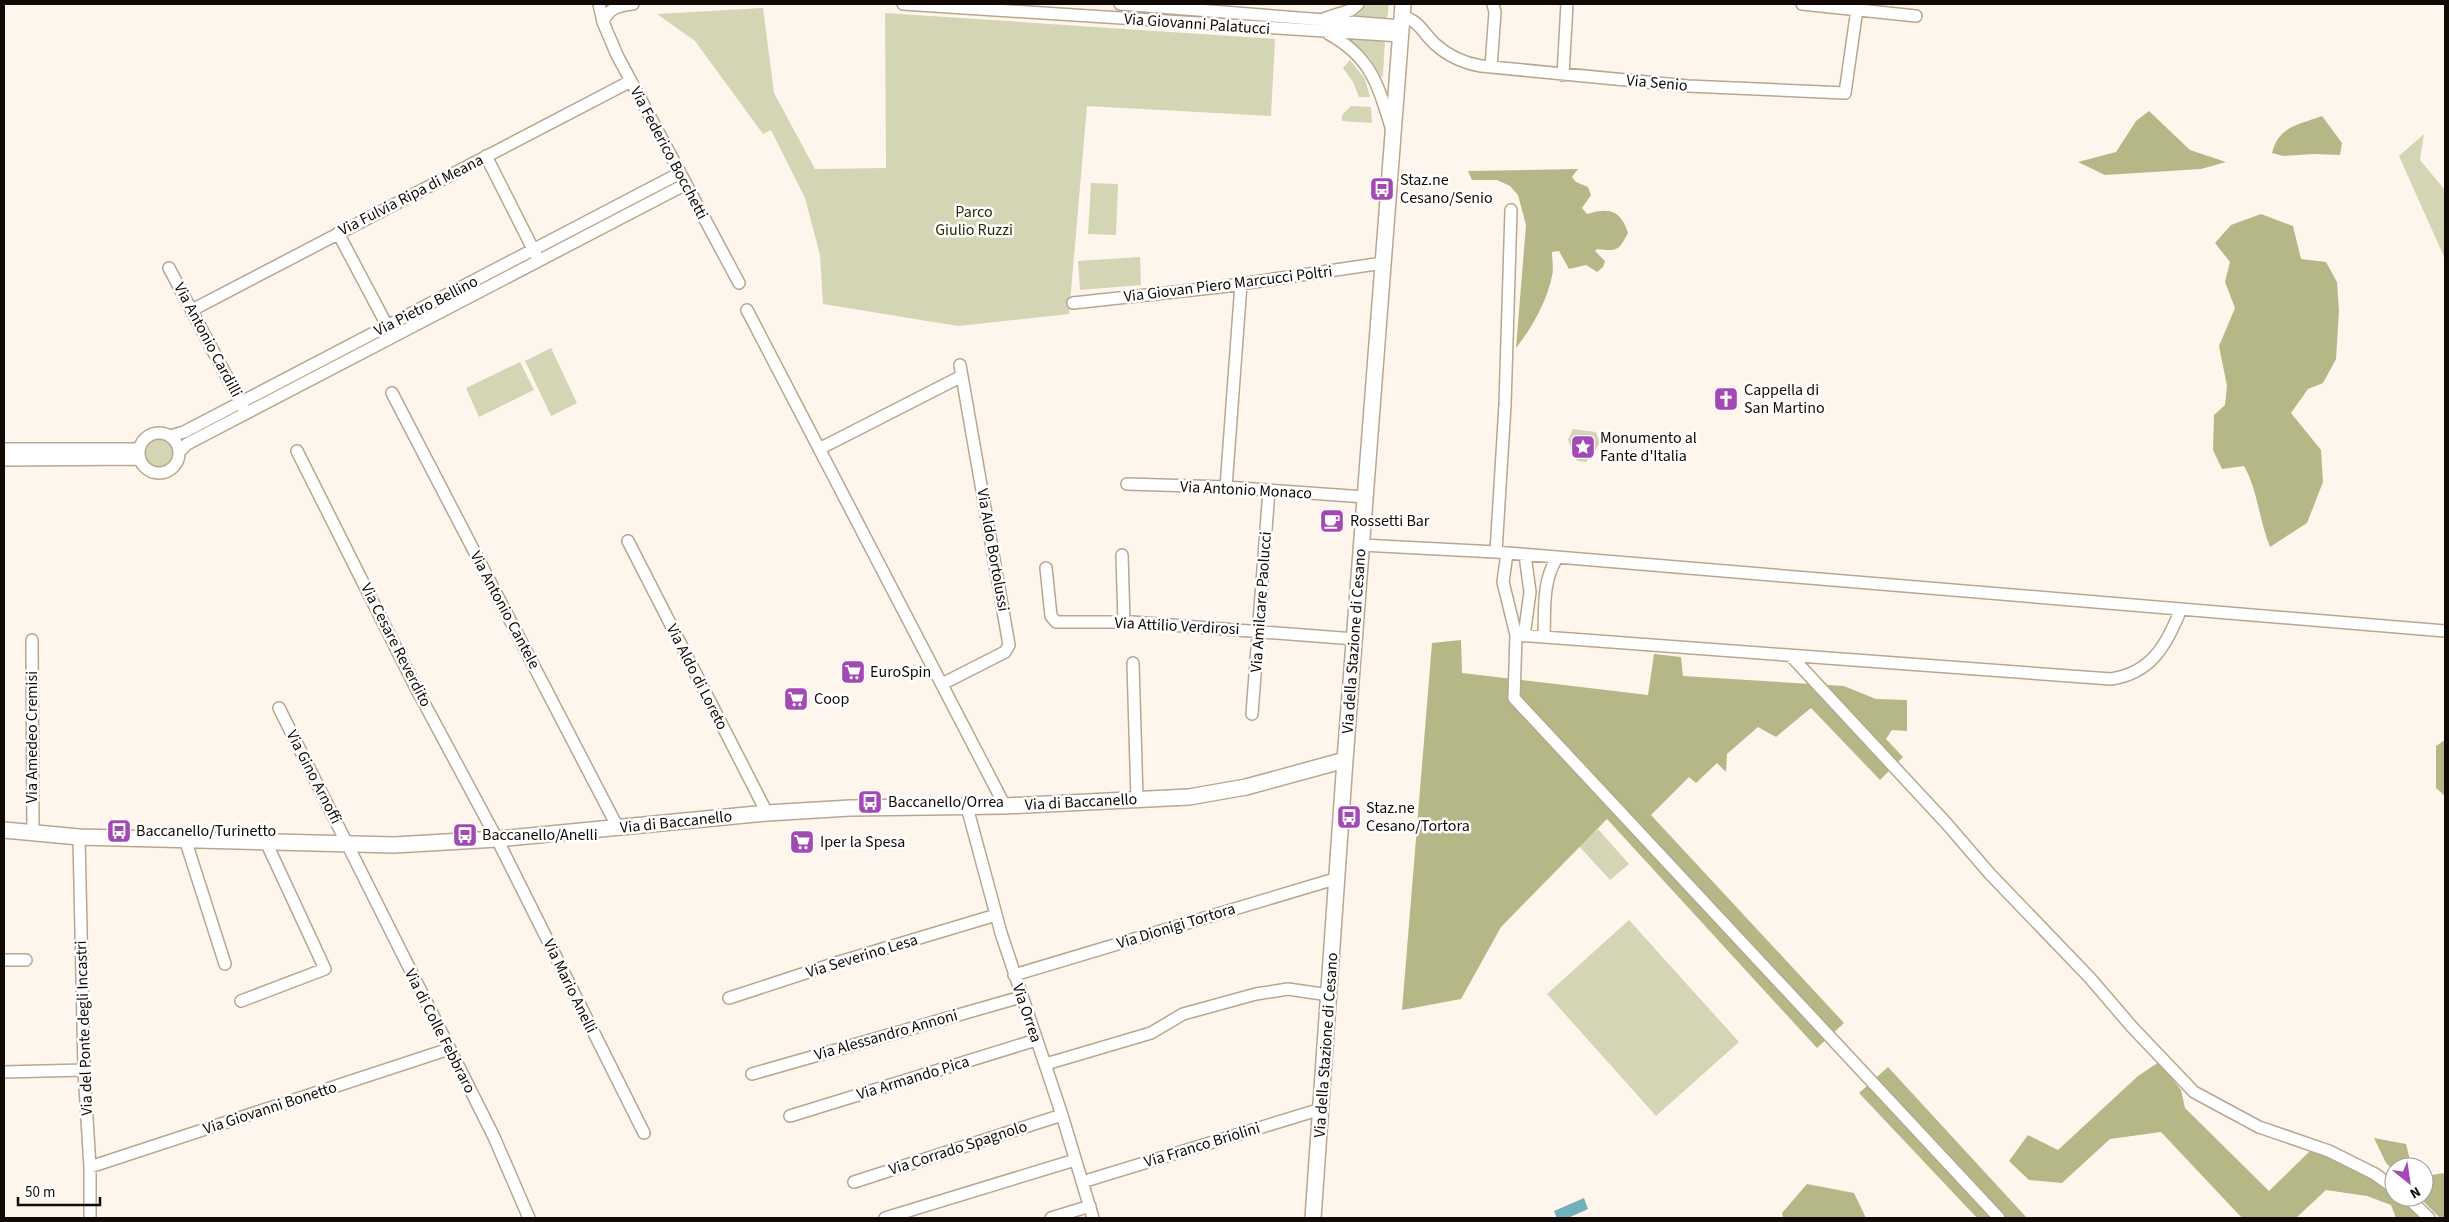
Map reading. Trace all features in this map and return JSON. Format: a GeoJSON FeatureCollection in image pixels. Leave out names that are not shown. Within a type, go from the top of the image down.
{"type":"FeatureCollection","features":[{"type":"Feature","properties":{"kind":"street"},"geometry":{"type":"LineString","coordinates":[[598,4],[603,22]]}},
{"type":"Feature","properties":{"kind":"street"},"geometry":{"type":"LineString","coordinates":[[603,22],[613,7],[633,4]]}},
{"type":"Feature","properties":{"kind":"street","name":"Via Giovanni Palatucci"},"geometry":{"type":"LineString","coordinates":[[903,4],[1326,32],[1402,21]]}},
{"type":"Feature","properties":{"kind":"street","name":"Via Giovanni Palatucci"},"geometry":{"type":"LineString","coordinates":[[1120,4],[1257,9],[1319,20],[1402,21]]}},
{"type":"Feature","properties":{"kind":"street"},"geometry":{"type":"LineString","coordinates":[[1319,20],[1351,10],[1358,4]]}},
{"type":"Feature","properties":{"kind":"street"},"geometry":{"type":"LineString","coordinates":[[1491,67],[1495,12],[1492,4]]}},
{"type":"Feature","properties":{"kind":"street"},"geometry":{"type":"LineString","coordinates":[[1563,75],[1567,4]]}},
{"type":"Feature","properties":{"kind":"street"},"geometry":{"type":"LineString","coordinates":[[1802,4],[1916,16]]}},
{"type":"Feature","properties":{"kind":"street"},"geometry":{"type":"LineString","coordinates":[[1178,23],[1179,6]]}},
{"type":"Feature","properties":{"kind":"street"},"geometry":{"type":"LineString","coordinates":[[1256,28],[1257,9]]}},
{"type":"Feature","properties":{"kind":"street","name":"Via Senio"},"geometry":{"type":"LineString","coordinates":[[1402,21],[1414,21],[1436,45],[1469,64],[1563,75],[1688,86],[1845,93],[1857,9]]}},
{"type":"Feature","properties":{"kind":"street","name":"Via della Stazione di Cesano"},"geometry":{"type":"LineString","coordinates":[[1313,1218],[1345,760],[1402,21]]}},
{"type":"Feature","properties":{"kind":"street","name":"Via Federico Bocchetti"},"geometry":{"type":"LineString","coordinates":[[603,22],[631,81],[738,283]]}},
{"type":"Feature","properties":{"kind":"street"},"geometry":{"type":"LineString","coordinates":[[1326,32],[1346,44],[1366,64],[1380,93],[1393,134]]}},
{"type":"Feature","properties":{"kind":"street","name":"Via Fulvia Ripa di Meana"},"geometry":{"type":"LineString","coordinates":[[192,310],[631,81]]}},
{"type":"Feature","properties":{"kind":"street"},"geometry":{"type":"LineString","coordinates":[[486,156],[536,256]]}},
{"type":"Feature","properties":{"kind":"street","name":"Via Pietro Bellino"},"geometry":{"type":"LineString","coordinates":[[170,436],[180,435],[244,408],[683,179]]}},
{"type":"Feature","properties":{"kind":"street"},"geometry":{"type":"LineString","coordinates":[[1511,210],[1501,553],[1503,582],[1520,636]]}},
{"type":"Feature","properties":{"kind":"street"},"geometry":{"type":"LineString","coordinates":[[338,233],[390,332]]}},
{"type":"Feature","properties":{"kind":"street","name":"Via Giovan Piero Marcucci Poltri"},"geometry":{"type":"LineString","coordinates":[[1073,303],[1241,284],[1383,263]]}},
{"type":"Feature","properties":{"kind":"street","name":"Via Antonio Cardilli"},"geometry":{"type":"LineString","coordinates":[[169,268],[244,408]]}},
{"type":"Feature","properties":{"kind":"street"},"geometry":{"type":"LineString","coordinates":[[1226,487],[1241,284]]}},
{"type":"Feature","properties":{"kind":"street"},"geometry":{"type":"LineString","coordinates":[[747,310],[1005,806]]}},
{"type":"Feature","properties":{"kind":"street","name":"Via Aldo Bortolussi"},"geometry":{"type":"LineString","coordinates":[[819,449],[961,371],[1009,645],[1005,652],[942,684]]}},
{"type":"Feature","properties":{"kind":"street","name":"Via Antonio Cantele"},"geometry":{"type":"LineString","coordinates":[[392,393],[618,828]]}},
{"type":"Feature","properties":{"kind":"street","name":"Via Pietro Bellino"},"geometry":{"type":"LineString","coordinates":[[179,452],[187,444],[244,408]]}},
{"type":"Feature","properties":{"kind":"street"},"geometry":{"type":"LineString","coordinates":[[158,433],[170,436],[178,445],[179,452],[177,463],[160,474],[149,471],[139,454],[144,440],[150,435],[158,433]]}},
{"type":"Feature","properties":{"kind":"street"},"geometry":{"type":"LineString","coordinates":[[4,449],[139,454]]}},
{"type":"Feature","properties":{"kind":"street","name":"Via Cesare Reverdito"},"geometry":{"type":"LineString","coordinates":[[297,451],[412,679],[497,839]]}},
{"type":"Feature","properties":{"kind":"street"},"geometry":{"type":"LineString","coordinates":[[4,460],[139,454]]}},
{"type":"Feature","properties":{"kind":"street","name":"Via Antonio Monaco"},"geometry":{"type":"LineString","coordinates":[[1127,484],[1226,487],[1365,497]]}},
{"type":"Feature","properties":{"kind":"street","name":"Via Amilcare Paolucci"},"geometry":{"type":"LineString","coordinates":[[1252,714],[1269,490]]}},
{"type":"Feature","properties":{"kind":"street","name":"Via Aldo di Loreto"},"geometry":{"type":"LineString","coordinates":[[628,542],[767,813]]}},
{"type":"Feature","properties":{"kind":"street"},"geometry":{"type":"LineString","coordinates":[[1361,545],[1501,553],[2445,631]]}},
{"type":"Feature","properties":{"kind":"street"},"geometry":{"type":"LineString","coordinates":[[1122,555],[1124,622]]}},
{"type":"Feature","properties":{"kind":"street"},"geometry":{"type":"LineString","coordinates":[[1525,555],[1530,592],[1520,636],[1514,698],[1999,1218]]}},
{"type":"Feature","properties":{"kind":"street"},"geometry":{"type":"LineString","coordinates":[[1544,637],[1546,586],[1550,567],[1557,558]]}},
{"type":"Feature","properties":{"kind":"street","name":"Via Attilio Verdirosi"},"geometry":{"type":"LineString","coordinates":[[1046,568],[1053,621],[1124,622],[1258,630],[1355,639]]}},
{"type":"Feature","properties":{"kind":"street"},"geometry":{"type":"LineString","coordinates":[[1520,636],[2111,679],[2136,672],[2155,659],[2169,639],[2181,609]]}},
{"type":"Feature","properties":{"kind":"street","name":"Via Amedeo Cremisi"},"geometry":{"type":"LineString","coordinates":[[32,640],[33,833]]}},
{"type":"Feature","properties":{"kind":"street"},"geometry":{"type":"LineString","coordinates":[[1791,656],[1947,824],[1990,874],[2090,978],[2132,1027],[2194,1092],[2259,1127],[2329,1151],[2375,1174],[2384,1181]]}},
{"type":"Feature","properties":{"kind":"street"},"geometry":{"type":"LineString","coordinates":[[1133,663],[1137,799]]}},
{"type":"Feature","properties":{"kind":"street","name":"Via Gino Arnoffi"},"geometry":{"type":"LineString","coordinates":[[279,708],[349,846]]}},
{"type":"Feature","properties":{"kind":"street","name":"Via di Baccanello"},"geometry":{"type":"LineString","coordinates":[[4,830],[79,837],[185,839],[349,846],[497,839],[767,813],[850,808],[1005,806],[1213,794],[1345,760]]}},
{"type":"Feature","properties":{"kind":"street","name":"Via Orrea"},"geometry":{"type":"LineString","coordinates":[[967,807],[1014,975],[1046,1064],[1093,1218]]}},
{"type":"Feature","properties":{"kind":"street","name":"Via del Ponte degli Incastri"},"geometry":{"type":"LineString","coordinates":[[79,837],[84,1070],[90,1167],[90,1218]]}},
{"type":"Feature","properties":{"kind":"street"},"geometry":{"type":"LineString","coordinates":[[185,839],[225,964]]}},
{"type":"Feature","properties":{"kind":"street","name":"Via Mario Anelli"},"geometry":{"type":"LineString","coordinates":[[497,839],[644,1133]]}},
{"type":"Feature","properties":{"kind":"street"},"geometry":{"type":"LineString","coordinates":[[241,1001],[325,969],[266,842]]}},
{"type":"Feature","properties":{"kind":"street","name":"Via di Colle Febbraro"},"geometry":{"type":"LineString","coordinates":[[349,846],[367,887],[507,1165],[529,1218]]}},
{"type":"Feature","properties":{"kind":"street","name":"Via Dionigi Tortora"},"geometry":{"type":"LineString","coordinates":[[1014,975],[1338,878]]}},
{"type":"Feature","properties":{"kind":"street","name":"Via Severino Lesa"},"geometry":{"type":"LineString","coordinates":[[729,998],[839,962],[996,915]]}},
{"type":"Feature","properties":{"kind":"street"},"geometry":{"type":"LineString","coordinates":[[4,960],[26,960]]}},
{"type":"Feature","properties":{"kind":"street"},"geometry":{"type":"LineString","coordinates":[[1046,1064],[1151,1033],[1183,1014],[1256,994],[1288,989],[1329,994]]}},
{"type":"Feature","properties":{"kind":"street","name":"Via Alessandro Annoni"},"geometry":{"type":"LineString","coordinates":[[752,1074],[1021,997]]}},
{"type":"Feature","properties":{"kind":"street","name":"Via Armando Pica"},"geometry":{"type":"LineString","coordinates":[[790,1116],[1036,1040]]}},
{"type":"Feature","properties":{"kind":"street","name":"Via Giovanni Bonetto"},"geometry":{"type":"LineString","coordinates":[[90,1167],[449,1050]]}},
{"type":"Feature","properties":{"kind":"street"},"geometry":{"type":"LineString","coordinates":[[4,1072],[84,1070]]}},
{"type":"Feature","properties":{"kind":"street","name":"Via Franco Briolini"},"geometry":{"type":"LineString","coordinates":[[1082,1182],[1321,1109]]}},
{"type":"Feature","properties":{"kind":"street","name":"Via Corrado Spagnolo"},"geometry":{"type":"LineString","coordinates":[[854,1182],[1062,1115]]}},
{"type":"Feature","properties":{"kind":"street"},"geometry":{"type":"LineString","coordinates":[[884,1218],[1075,1160]]}},
{"type":"Feature","properties":{"kind":"street"},"geometry":{"type":"LineString","coordinates":[[1051,1218],[1090,1206]]}},
{"type":"Feature","properties":{"kind":"street"},"geometry":{"type":"LineString","coordinates":[[2417,1207],[2429,1218]]}},
{"type":"Feature","properties":{"kind":"green space"},"geometry":{"type":"Polygon","coordinates":[[[1368,4],[1389,4],[1387,19],[1352,17],[1353,13],[1368,4]]]}},
{"type":"Feature","properties":{"kind":"green space","name":"Parco Giulio Ruzzi"},"geometry":{"type":"Polygon","coordinates":[[[763,8],[774,93],[815,169],[886,168],[885,13],[1275,39],[1271,116],[1087,106],[1069,314],[958,326],[823,304],[820,255],[805,198],[771,130],[763,134],[695,41],[657,14],[763,8]]]}},
{"type":"Feature","properties":{"kind":"green space"},"geometry":{"type":"Polygon","coordinates":[[[1350,37],[1385,39],[1383,76],[1381,77],[1369,57],[1350,41],[1350,37]]]}},
{"type":"Feature","properties":{"kind":"green space"},"geometry":{"type":"Polygon","coordinates":[[[1350,60],[1365,79],[1370,97],[1359,97],[1353,82],[1343,68],[1350,60]]]}},
{"type":"Feature","properties":{"kind":"green space"},"geometry":{"type":"Polygon","coordinates":[[[1351,106],[1371,107],[1372,123],[1342,121],[1342,115],[1351,106]]]}},
{"type":"Feature","properties":{"kind":"green space"},"geometry":{"type":"Polygon","coordinates":[[[2149,111],[2190,150],[2226,162],[2201,169],[2105,175],[2078,162],[2116,152],[2136,121],[2149,111]]]}},
{"type":"Feature","properties":{"kind":"green space"},"geometry":{"type":"Polygon","coordinates":[[[2322,116],[2342,143],[2340,155],[2283,156],[2272,153],[2279,137],[2285,132],[2297,125],[2322,116]]]}},
{"type":"Feature","properties":{"kind":"green space"},"geometry":{"type":"Polygon","coordinates":[[[2424,134],[2420,160],[2445,190],[2445,259],[2399,156],[2424,134]]]}},
{"type":"Feature","properties":{"kind":"green space"},"geometry":{"type":"Polygon","coordinates":[[[1578,169],[1572,177],[1576,182],[1588,187],[1591,195],[1582,208],[1587,214],[1602,211],[1613,212],[1622,219],[1628,233],[1622,244],[1616,249],[1597,249],[1595,251],[1605,261],[1603,267],[1597,272],[1586,265],[1569,269],[1559,251],[1552,252],[1553,273],[1547,295],[1528,332],[1516,348],[1526,225],[1518,195],[1510,186],[1497,180],[1472,180],[1468,171],[1578,169]]]}},
{"type":"Feature","properties":{"kind":"green space"},"geometry":{"type":"Polygon","coordinates":[[[1091,183],[1118,184],[1116,235],[1088,234],[1091,183]]]}},
{"type":"Feature","properties":{"kind":"green space"},"geometry":{"type":"Polygon","coordinates":[[[2261,214],[2293,226],[2301,259],[2326,262],[2337,282],[2339,311],[2336,359],[2323,383],[2308,389],[2291,413],[2321,450],[2323,482],[2307,523],[2270,547],[2252,485],[2244,466],[2222,469],[2213,450],[2214,415],[2225,405],[2227,386],[2219,346],[2235,308],[2225,282],[2230,262],[2215,243],[2231,225],[2261,214]]]}},
{"type":"Feature","properties":{"kind":"green space"},"geometry":{"type":"Polygon","coordinates":[[[1140,257],[1141,285],[1080,290],[1078,261],[1140,257]]]}},
{"type":"Feature","properties":{"kind":"green space"},"geometry":{"type":"Polygon","coordinates":[[[551,348],[577,403],[551,416],[525,361],[551,348]]]}},
{"type":"Feature","properties":{"kind":"green space"},"geometry":{"type":"Polygon","coordinates":[[[520,362],[534,390],[479,417],[466,388],[520,362]]]}},
{"type":"Feature","properties":{"kind":"green space"},"geometry":{"type":"Polygon","coordinates":[[[1573,429],[1596,432],[1600,443],[1586,462],[1577,461],[1568,440],[1573,429]]]}},
{"type":"Feature","properties":{"kind":"green space"},"geometry":{"type":"Polygon","coordinates":[[[159,438],[169,443],[174,453],[169,463],[159,468],[149,463],[144,453],[149,443],[159,438]]]}},
{"type":"Feature","properties":{"kind":"green space"},"geometry":{"type":"Polygon","coordinates":[[[1461,640],[1462,673],[1648,695],[1654,654],[1681,657],[1683,676],[1844,686],[1876,699],[1907,700],[1907,731],[1892,730],[1886,739],[1903,757],[1880,780],[1811,708],[1776,737],[1758,727],[1727,754],[1726,772],[1717,763],[1696,783],[1689,777],[1651,815],[1844,1023],[1817,1048],[1607,819],[1501,927],[1461,999],[1402,1010],[1432,643],[1461,640]]]}},
{"type":"Feature","properties":{"kind":"green space"},"geometry":{"type":"Polygon","coordinates":[[[2445,740],[2445,796],[2436,788],[2436,746],[2445,740]]]}},
{"type":"Feature","properties":{"kind":"green space"},"geometry":{"type":"Polygon","coordinates":[[[1598,829],[1629,864],[1610,880],[1579,846],[1598,829]]]}},
{"type":"Feature","properties":{"kind":"green space"},"geometry":{"type":"Polygon","coordinates":[[[1629,920],[1739,1042],[1656,1116],[1547,994],[1629,920]]]}},
{"type":"Feature","properties":{"kind":"green space"},"geometry":{"type":"Polygon","coordinates":[[[2159,1062],[2181,1090],[2185,1108],[2269,1191],[2310,1151],[2336,1154],[2384,1187],[2384,1202],[2367,1196],[2326,1190],[2296,1218],[2242,1218],[2161,1132],[2110,1139],[2062,1183],[2029,1180],[2009,1161],[2028,1135],[2058,1150],[2138,1076],[2159,1062]]]}},
{"type":"Feature","properties":{"kind":"green space"},"geometry":{"type":"Polygon","coordinates":[[[1888,1067],[2027,1218],[1977,1218],[1859,1093],[1888,1067]]]}},
{"type":"Feature","properties":{"kind":"green space"},"geometry":{"type":"Polygon","coordinates":[[[2374,1138],[2406,1144],[2409,1157],[2384,1157],[2384,1159],[2374,1138]]]}},
{"type":"Feature","properties":{"kind":"green space"},"geometry":{"type":"Polygon","coordinates":[[[2445,1173],[2445,1218],[2440,1218],[2429,1207],[2434,1207],[2434,1175],[2445,1173]]]}},
{"type":"Feature","properties":{"kind":"green space"},"geometry":{"type":"Polygon","coordinates":[[[1807,1184],[1854,1193],[1866,1218],[1783,1218],[1782,1213],[1807,1184]]]}},
{"type":"Feature","properties":{"kind":"green space"},"geometry":{"type":"Polygon","coordinates":[[[2392,1207],[2411,1207],[2421,1218],[2396,1218],[2392,1207]]]}},
{"type":"Feature","properties":{"kind":"water"},"geometry":{"type":"Polygon","coordinates":[[[1584,1198],[1588,1209],[1568,1218],[1557,1218],[1554,1211],[1584,1198]]]}},
{"type":"Feature","properties":{"kind":"place","name":"Staz.ne Cesano/Senio"},"geometry":{"type":"Point","coordinates":[1382,189]}},
{"type":"Feature","properties":{"kind":"place","name":"Cappella di San Martino"},"geometry":{"type":"Point","coordinates":[1726,399]}},
{"type":"Feature","properties":{"kind":"place","name":"Monumento al Fante d'Italia"},"geometry":{"type":"Point","coordinates":[1583,447]}},
{"type":"Feature","properties":{"kind":"place","name":"Rossetti Bar"},"geometry":{"type":"Point","coordinates":[1332,521]}},
{"type":"Feature","properties":{"kind":"place","name":"EuroSpin"},"geometry":{"type":"Point","coordinates":[853,672]}},
{"type":"Feature","properties":{"kind":"place","name":"Coop"},"geometry":{"type":"Point","coordinates":[796,699]}},
{"type":"Feature","properties":{"kind":"place","name":"Baccanello/Orrea"},"geometry":{"type":"Point","coordinates":[870,802]}},
{"type":"Feature","properties":{"kind":"place","name":"Staz.ne Cesano/Tortora"},"geometry":{"type":"Point","coordinates":[1349,817]}},
{"type":"Feature","properties":{"kind":"place","name":"Baccanello/Turinetto"},"geometry":{"type":"Point","coordinates":[119,831]}},
{"type":"Feature","properties":{"kind":"place","name":"Baccanello/Anelli"},"geometry":{"type":"Point","coordinates":[465,835]}},
{"type":"Feature","properties":{"kind":"place","name":"Iper la Spesa"},"geometry":{"type":"Point","coordinates":[802,842]}}]}
